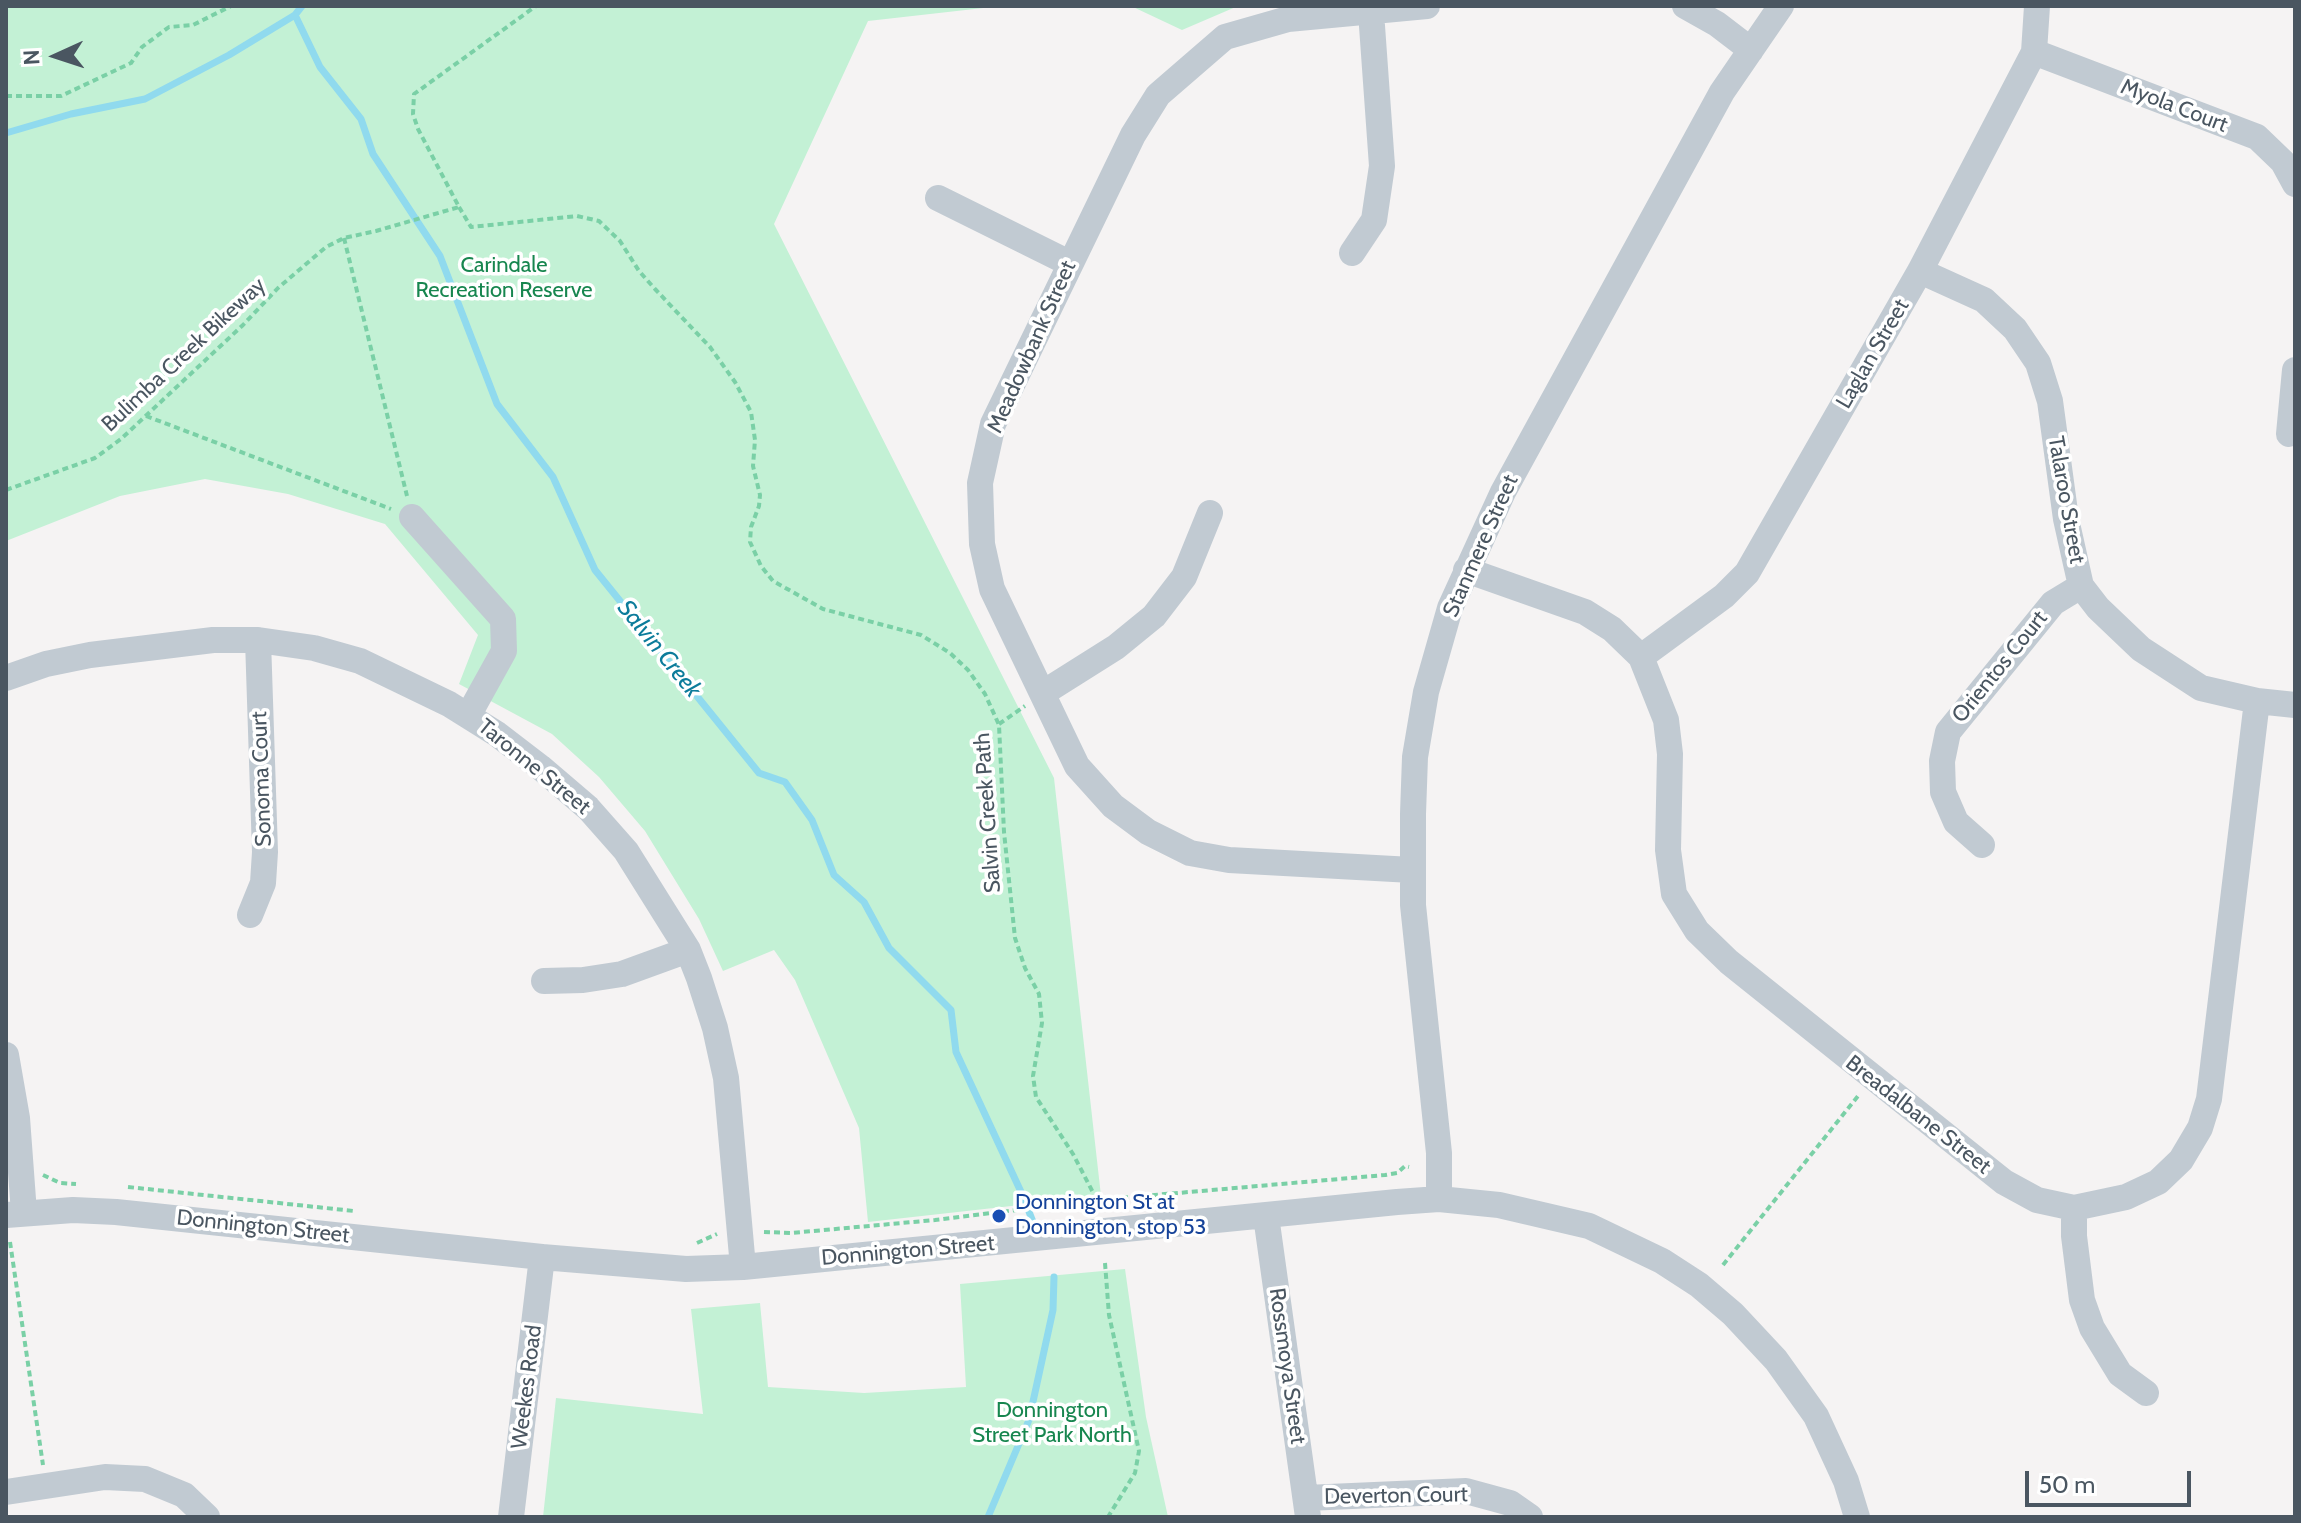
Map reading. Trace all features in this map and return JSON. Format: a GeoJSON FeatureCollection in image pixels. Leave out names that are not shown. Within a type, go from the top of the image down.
{"type":"FeatureCollection","features":[{"type":"Feature","properties":{"kind":"street","name":"Meadowbank Street"},"geometry":{"type":"LineString","coordinates":[[1412,870],[1229,860],[1190,853],[1148,832],[1113,806],[1077,766],[1034,700],[992,589],[982,544],[980,483],[993,424],[1133,135],[1158,95],[1225,37],[1288,19],[1427,6]]}},
{"type":"Feature","properties":{"kind":"street"},"geometry":{"type":"LineString","coordinates":[[1685,6],[1717,24],[1751,50]]}},
{"type":"Feature","properties":{"kind":"street","name":"Stanmere Street"},"geometry":{"type":"LineString","coordinates":[[1439,1199],[1439,1153],[1412,870],[1415,757],[1424,705],[1450,608],[1503,492],[1646,230],[1722,92],[1781,6]]}},
{"type":"Feature","properties":{"kind":"street","name":"Laglan Street"},"geometry":{"type":"LineString","coordinates":[[1641,657],[1724,596],[1747,573],[1920,271],[2034,52],[2037,6]]}},
{"type":"Feature","properties":{"kind":"street"},"geometry":{"type":"LineString","coordinates":[[1352,253],[1374,220],[1382,166],[1371,12]]}},
{"type":"Feature","properties":{"kind":"street","name":"Myola Court"},"geometry":{"type":"LineString","coordinates":[[2034,52],[2257,137],[2283,162],[2295,184]]}},
{"type":"Feature","properties":{"kind":"street"},"geometry":{"type":"LineString","coordinates":[[938,198],[1069,263]]}},
{"type":"Feature","properties":{"kind":"street","name":"Talaroo Street"},"geometry":{"type":"LineString","coordinates":[[1920,271],[1984,300],[2015,329],[2038,363],[2050,401],[2066,519],[2081,586],[2115,626],[2141,649],[2201,688],[2257,701],[2295,705]]}},
{"type":"Feature","properties":{"kind":"street"},"geometry":{"type":"LineString","coordinates":[[2289,434],[2295,370]]}},
{"type":"Feature","properties":{"kind":"street"},"geometry":{"type":"LineString","coordinates":[[1034,700],[1116,647],[1154,616],[1184,577],[1210,513]]}},
{"type":"Feature","properties":{"kind":"street"},"geometry":{"type":"LineString","coordinates":[[412,517],[503,619],[504,651],[468,716]]}},
{"type":"Feature","properties":{"kind":"street","name":"Breadalbane Street"},"geometry":{"type":"LineString","coordinates":[[1466,570],[1585,612],[1612,629],[1641,657],[1666,720],[1670,754],[1668,850],[1674,894],[1697,931],[1729,962],[2004,1182],[2037,1200],[2074,1208],[2126,1197],[2158,1182],[2181,1160],[2200,1128],[2209,1099],[2257,701]]}},
{"type":"Feature","properties":{"kind":"street","name":"Orientos Court"},"geometry":{"type":"LineString","coordinates":[[1982,845],[1956,822],[1943,792],[1942,761],[1948,732],[2053,603],[2081,586]]}},
{"type":"Feature","properties":{"kind":"street","name":"Taronne Street"},"geometry":{"type":"LineString","coordinates":[[6,678],[46,664],[90,655],[213,640],[258,640],[314,648],[360,661],[497,734],[588,808],[626,851],[688,950],[715,1028],[726,1078],[743,1267]]}},
{"type":"Feature","properties":{"kind":"street","name":"Sonoma Court"},"geometry":{"type":"LineString","coordinates":[[250,915],[263,883],[265,852],[258,640]]}},
{"type":"Feature","properties":{"kind":"street"},"geometry":{"type":"LineString","coordinates":[[544,981],[583,980],[622,974],[688,950]]}},
{"type":"Feature","properties":{"kind":"street"},"geometry":{"type":"LineString","coordinates":[[6,1055],[17,1118],[15,1214]]}},
{"type":"Feature","properties":{"kind":"street","name":"Donnington Street"},"geometry":{"type":"LineString","coordinates":[[15,1214],[73,1210],[116,1212],[686,1269],[743,1267],[1439,1199],[1499,1205],[1589,1226],[1662,1261],[1699,1285],[1733,1314],[1776,1360],[1816,1416],[1846,1481],[1857,1517]]}},
{"type":"Feature","properties":{"kind":"street"},"geometry":{"type":"LineString","coordinates":[[2074,1208],[2074,1236],[2082,1300],[2092,1328],[2120,1374],[2146,1393]]}},
{"type":"Feature","properties":{"kind":"street","name":"Rossmoya Street"},"geometry":{"type":"LineString","coordinates":[[1266,1216],[1307,1507]]}},
{"type":"Feature","properties":{"kind":"street","name":"Weekes Road"},"geometry":{"type":"LineString","coordinates":[[511,1517],[542,1257]]}},
{"type":"Feature","properties":{"kind":"street"},"geometry":{"type":"LineString","coordinates":[[6,1492],[105,1477],[145,1479],[184,1495],[207,1517]]}},
{"type":"Feature","properties":{"kind":"street","name":"Deverton Court"},"geometry":{"type":"LineString","coordinates":[[1307,1507],[1466,1491],[1510,1503],[1530,1517]]}},
{"type":"Feature","properties":{"kind":"path"},"geometry":{"type":"LineString","coordinates":[[6,96],[61,96],[131,63],[142,47],[169,27],[193,25],[231,6]]}},
{"type":"Feature","properties":{"kind":"path"},"geometry":{"type":"LineString","coordinates":[[459,207],[418,129],[413,114],[414,94],[536,6]]}},
{"type":"Feature","properties":{"kind":"path","name":"Bulimba Creek Bikeway"},"geometry":{"type":"LineString","coordinates":[[6,490],[95,458],[146,416],[278,288],[326,247],[344,238],[459,207]]}},
{"type":"Feature","properties":{"kind":"path","name":"Salvin Creek Path"},"geometry":{"type":"LineString","coordinates":[[459,207],[471,227],[577,216],[599,221],[620,241],[639,271],[710,347],[735,382],[751,412],[755,440],[753,466],[760,495],[750,542],[761,566],[773,581],[823,609],[921,635],[950,653],[968,670],[985,694],[999,725],[1010,906],[1015,938],[1025,968],[1039,994],[1042,1023],[1033,1076],[1036,1097],[1073,1154],[1099,1203]]}},
{"type":"Feature","properties":{"kind":"path"},"geometry":{"type":"LineString","coordinates":[[344,238],[412,517]]}},
{"type":"Feature","properties":{"kind":"path"},"geometry":{"type":"LineString","coordinates":[[146,416],[412,517]]}},
{"type":"Feature","properties":{"kind":"path"},"geometry":{"type":"LineString","coordinates":[[999,725],[1034,700]]}},
{"type":"Feature","properties":{"kind":"path"},"geometry":{"type":"LineString","coordinates":[[1723,1265],[1871,1078]]}},
{"type":"Feature","properties":{"kind":"path"},"geometry":{"type":"LineString","coordinates":[[762,1232],[791,1233],[935,1220],[1385,1175],[1409,1167]]}},
{"type":"Feature","properties":{"kind":"path"},"geometry":{"type":"LineString","coordinates":[[40,1175],[49,1176],[60,1183],[89,1185]]}},
{"type":"Feature","properties":{"kind":"path"},"geometry":{"type":"LineString","coordinates":[[118,1186],[360,1213]]}},
{"type":"Feature","properties":{"kind":"path"},"geometry":{"type":"LineString","coordinates":[[690,1243],[699,1243],[717,1234]]}},
{"type":"Feature","properties":{"kind":"path"},"geometry":{"type":"LineString","coordinates":[[10,1242],[46,1485]]}},
{"type":"Feature","properties":{"kind":"path"},"geometry":{"type":"LineString","coordinates":[[1105,1263],[1109,1315],[1139,1451],[1135,1473],[1108,1517]]}},
{"type":"Feature","properties":{"kind":"green space","name":"Carindale Recreation Reserve"},"geometry":{"type":"Polygon","coordinates":[[[6,6],[1001,6],[868,21],[774,224],[1054,778],[1101,1196],[868,1222],[859,1128],[795,980],[774,950],[723,971],[699,919],[645,831],[599,777],[552,734],[459,684],[478,635],[385,524],[288,494],[205,479],[120,496],[6,541],[6,6]]]}},
{"type":"Feature","properties":{"kind":"green space"},"geometry":{"type":"Polygon","coordinates":[[[1131,6],[1238,6],[1182,30],[1131,6]]]}},
{"type":"Feature","properties":{"kind":"green space","name":"Donnington Street Park North"},"geometry":{"type":"Polygon","coordinates":[[[1125,1269],[1146,1417],[1168,1517],[543,1517],[556,1398],[703,1414],[691,1309],[760,1303],[768,1387],[864,1393],[966,1387],[960,1284],[1125,1269]]]}},
{"type":"Feature","properties":{"kind":"waterway"},"geometry":{"type":"LineString","coordinates":[[6,133],[71,114],[145,99],[229,55],[295,15],[302,6]]}},
{"type":"Feature","properties":{"kind":"waterway","name":"Salvin Creek"},"geometry":{"type":"LineString","coordinates":[[295,15],[320,67],[361,119],[373,154],[440,256],[497,404],[553,477],[595,570],[759,773],[785,782],[812,820],[834,875],[864,902],[889,948],[951,1010],[956,1052],[1037,1232]]}},
{"type":"Feature","properties":{"kind":"waterway","name":"Salvin Creek"},"geometry":{"type":"LineString","coordinates":[[988,1517],[1029,1420],[1053,1310],[1054,1277]]}},
{"type":"Feature","properties":{"kind":"place","name":"Donnington St at Donnington, stop 53"},"geometry":{"type":"Point","coordinates":[999,1216]}}]}
